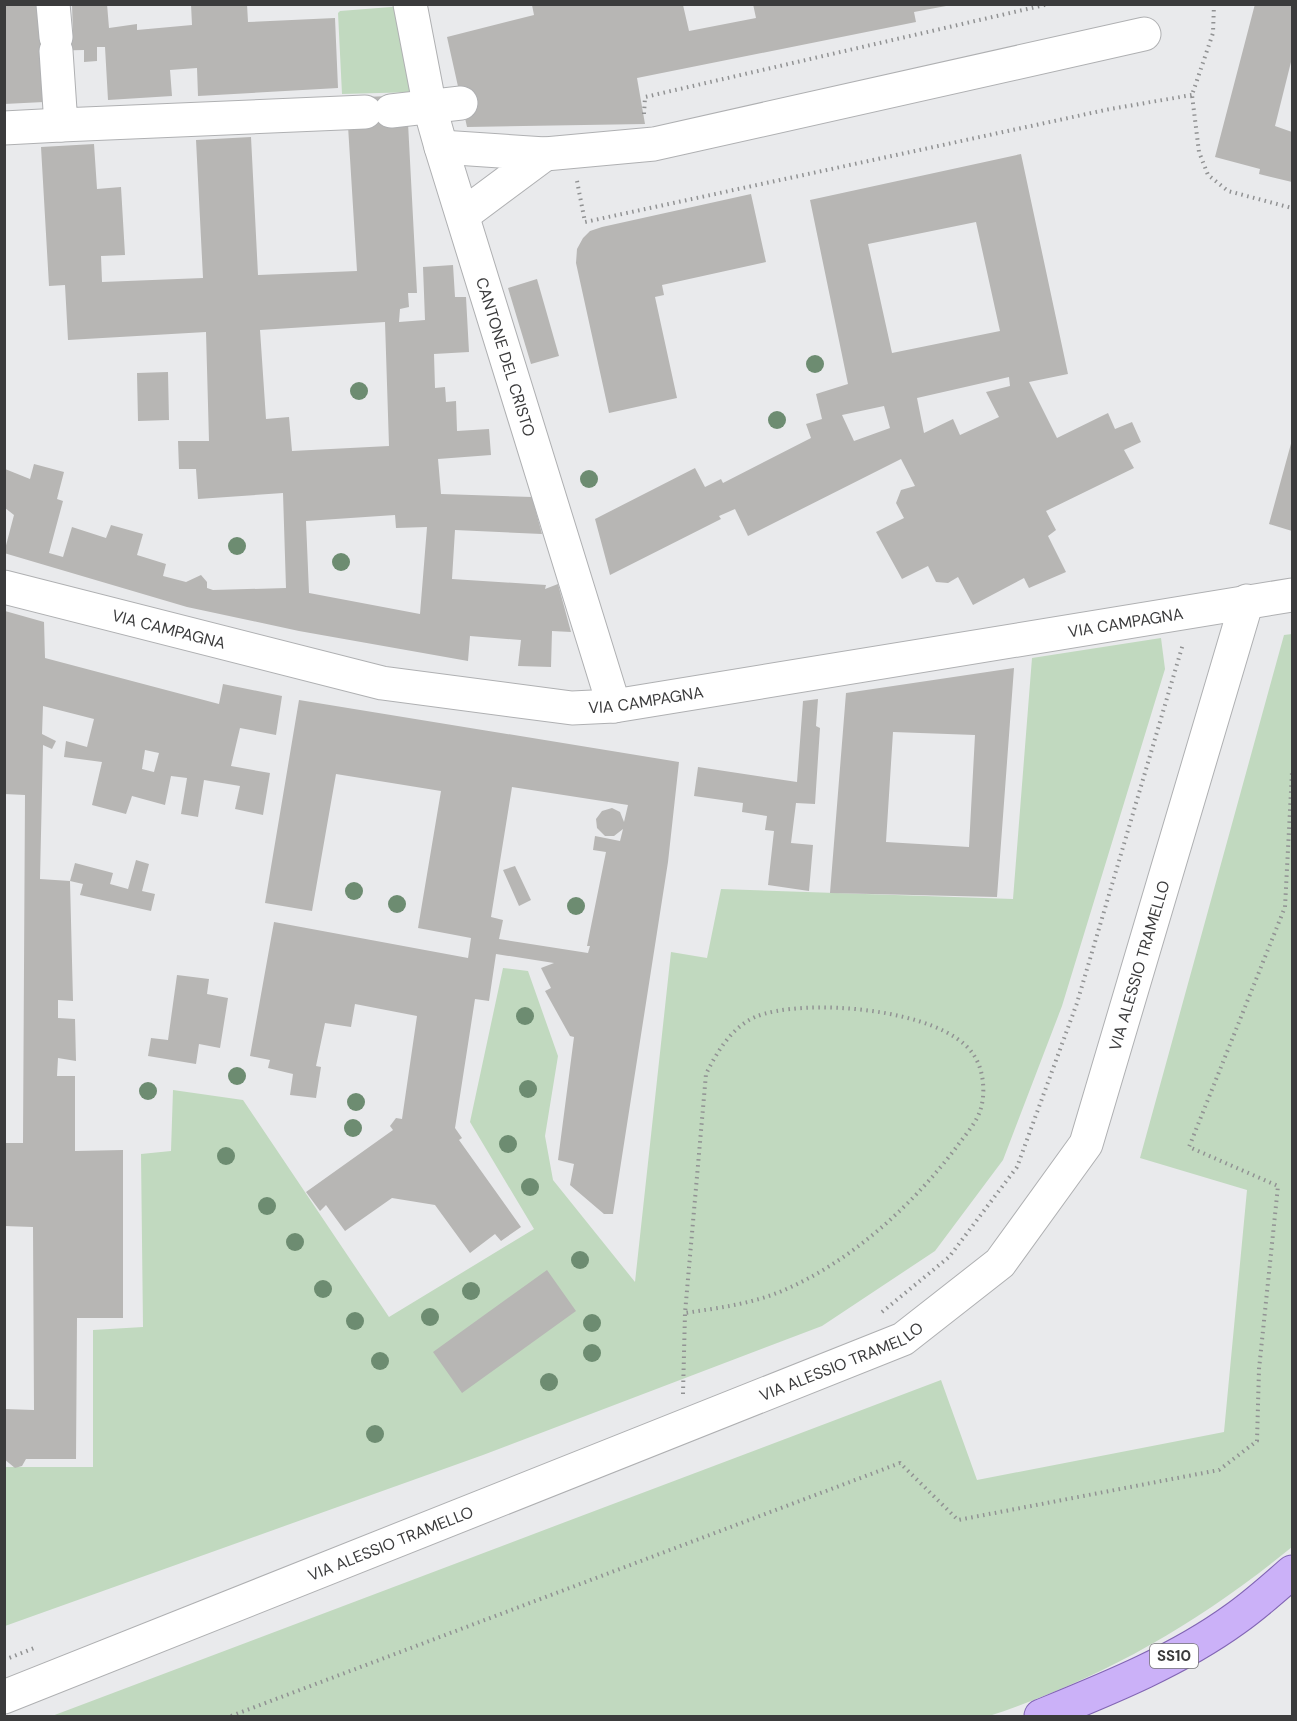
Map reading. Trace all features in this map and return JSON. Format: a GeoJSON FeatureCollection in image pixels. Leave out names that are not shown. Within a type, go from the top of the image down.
{"type":"FeatureCollection","features":[{"type":"Feature","properties":{"kind":"main road","name":"SS10"},"geometry":{"type":"LineString","coordinates":[[1041,1716],[1119,1684],[1191,1647],[1235,1619],[1293,1572]]}},
{"type":"Feature","properties":{"kind":"street"},"geometry":{"type":"LineString","coordinates":[[53,4],[61,125]]}},
{"type":"Feature","properties":{"kind":"street","name":"CANTONE DEL CRISTO"},"geometry":{"type":"LineString","coordinates":[[410,4],[446,105],[441,147],[614,706]]}},
{"type":"Feature","properties":{"kind":"street"},"geometry":{"type":"LineString","coordinates":[[441,147],[558,153],[654,144],[1144,34]]}},
{"type":"Feature","properties":{"kind":"street"},"geometry":{"type":"LineString","coordinates":[[4,128],[366,112],[446,105]]}},
{"type":"Feature","properties":{"kind":"street"},"geometry":{"type":"LineString","coordinates":[[463,214],[558,153]]}},
{"type":"Feature","properties":{"kind":"street","name":"VIA CAMPAGNA"},"geometry":{"type":"LineString","coordinates":[[4,587],[382,683],[572,708],[614,706],[1293,595]]}},
{"type":"Feature","properties":{"kind":"street","name":"VIA ALESSIO TRAMELLO"},"geometry":{"type":"LineString","coordinates":[[4,1697],[903,1339],[1000,1263],[1086,1144],[1246,601]]}},
{"type":"Feature","properties":{"kind":"path"},"geometry":{"type":"LineString","coordinates":[[644,118],[645,97],[1049,4]]}},
{"type":"Feature","properties":{"kind":"path"},"geometry":{"type":"LineString","coordinates":[[1214,4],[1213,33],[1192,95],[1199,152],[1208,175],[1228,191],[1293,208]]}},
{"type":"Feature","properties":{"kind":"path"},"geometry":{"type":"LineString","coordinates":[[558,153],[585,222],[1110,109],[1192,95]]}},
{"type":"Feature","properties":{"kind":"path"},"geometry":{"type":"LineString","coordinates":[[877,1316],[949,1257],[1017,1167],[1077,1004],[1184,640]]}},
{"type":"Feature","properties":{"kind":"path"},"geometry":{"type":"LineString","coordinates":[[231,1716],[900,1464],[958,1520],[1219,1470],[1257,1441],[1259,1369],[1278,1186],[1189,1147],[1285,907],[1293,772]]}},
{"type":"Feature","properties":{"kind":"path"},"geometry":{"type":"LineString","coordinates":[[682,1404],[685,1313],[706,1074],[724,1042],[753,1018],[788,1008],[824,1006],[928,1023],[957,1037],[973,1053],[982,1079],[980,1112],[945,1162],[908,1203],[838,1259],[781,1292],[737,1305],[685,1313]]}},
{"type":"Feature","properties":{"kind":"path"},"geometry":{"type":"LineString","coordinates":[[4,1660],[38,1647]]}},
{"type":"Feature","properties":{"kind":"green space"},"geometry":{"type":"Polygon","coordinates":[[[404,6],[416,92],[342,94],[338,13],[404,6]]]}},
{"type":"Feature","properties":{"kind":"green space"},"geometry":{"type":"Polygon","coordinates":[[[1292,634],[1292,1547],[1222,1600],[1149,1646],[1072,1684],[989,1716],[52,1716],[941,1380],[977,1480],[1224,1432],[1247,1190],[1140,1158],[1284,635],[1292,634]]]}},
{"type":"Feature","properties":{"kind":"green space"},"geometry":{"type":"Polygon","coordinates":[[[1161,638],[1165,669],[1062,1006],[1003,1160],[935,1251],[822,1326],[483,1455],[5,1626],[4,1467],[93,1467],[93,1330],[143,1327],[141,1154],[171,1151],[173,1090],[243,1100],[389,1317],[534,1229],[470,1122],[503,968],[528,971],[558,1056],[545,1136],[553,1180],[635,1282],[671,952],[707,958],[721,889],[1013,899],[1032,658],[1161,638]]]}},
{"type":"Feature","properties":{"kind":"building"},"geometry":{"type":"Polygon","coordinates":[[[4,4],[40,4],[41,38],[73,36],[72,4],[107,4],[109,28],[137,24],[137,30],[192,25],[191,4],[247,4],[248,22],[335,18],[338,88],[198,96],[197,68],[170,70],[172,96],[108,100],[105,47],[97,47],[97,61],[84,62],[84,50],[42,51],[44,102],[4,104],[4,4]]]}},
{"type":"Feature","properties":{"kind":"building"},"geometry":{"type":"Polygon","coordinates":[[[753,4],[946,6],[914,12],[916,22],[637,78],[645,124],[467,127],[447,37],[534,15],[532,5],[683,5],[689,31],[756,18],[753,4]]]}},
{"type":"Feature","properties":{"kind":"building"},"geometry":{"type":"Polygon","coordinates":[[[1255,4],[1292,4],[1292,58],[1275,126],[1292,132],[1292,182],[1259,174],[1260,169],[1215,157],[1255,4]]]}},
{"type":"Feature","properties":{"kind":"building"},"geometry":{"type":"Polygon","coordinates":[[[390,96],[408,123],[417,293],[408,293],[409,307],[400,309],[399,322],[425,320],[423,267],[453,265],[455,297],[466,297],[469,352],[434,354],[435,388],[445,387],[446,402],[456,401],[457,431],[489,429],[491,455],[438,459],[441,494],[532,497],[542,534],[455,530],[452,579],[546,585],[545,589],[558,584],[571,632],[552,631],[551,667],[518,666],[521,640],[470,636],[468,661],[299,631],[187,607],[4,553],[14,515],[5,508],[5,469],[30,479],[34,464],[64,472],[57,499],[63,501],[49,553],[63,557],[72,527],[106,538],[111,525],[143,534],[137,555],[166,564],[163,576],[186,582],[201,575],[207,582],[207,588],[213,590],[286,588],[283,493],[198,499],[196,469],[179,469],[178,441],[209,441],[206,332],[68,340],[65,285],[49,286],[41,147],[94,144],[97,189],[121,187],[125,255],[101,256],[102,282],[203,278],[196,140],[251,137],[258,275],[357,271],[348,126],[364,97],[390,96]],[[385,322],[260,330],[266,419],[289,417],[292,451],[389,446],[385,322]],[[395,515],[306,521],[309,593],[420,614],[427,527],[396,528],[395,515]]]}},
{"type":"Feature","properties":{"kind":"building"},"geometry":{"type":"Polygon","coordinates":[[[1021,154],[1068,374],[1029,382],[1057,438],[1108,413],[1115,429],[1132,422],[1141,442],[1124,450],[1134,468],[1046,511],[1056,530],[1048,536],[1066,572],[1029,588],[1024,578],[973,605],[958,577],[948,583],[936,582],[928,566],[902,579],[876,532],[904,518],[896,503],[901,490],[915,486],[901,459],[748,536],[735,509],[719,516],[721,519],[610,575],[595,519],[695,468],[705,487],[721,479],[723,483],[811,438],[806,424],[822,419],[816,394],[848,384],[810,200],[1021,154]],[[976,222],[868,244],[892,353],[1000,331],[976,222]],[[1009,377],[917,398],[924,433],[953,419],[960,435],[999,417],[986,392],[1010,386],[1009,377]],[[884,406],[842,415],[854,441],[890,428],[884,406]]]}},
{"type":"Feature","properties":{"kind":"building"},"geometry":{"type":"Polygon","coordinates":[[[751,194],[766,262],[662,285],[664,295],[655,297],[677,398],[609,413],[576,263],[577,249],[583,238],[590,231],[602,227],[751,194]]]}},
{"type":"Feature","properties":{"kind":"building"},"geometry":{"type":"Polygon","coordinates":[[[537,279],[559,356],[531,364],[508,288],[537,279]]]}},
{"type":"Feature","properties":{"kind":"building"},"geometry":{"type":"Polygon","coordinates":[[[168,372],[169,420],[138,421],[137,373],[168,372]]]}},
{"type":"Feature","properties":{"kind":"building"},"geometry":{"type":"Polygon","coordinates":[[[1292,440],[1292,531],[1269,524],[1292,440]]]}},
{"type":"Feature","properties":{"kind":"building"},"geometry":{"type":"Polygon","coordinates":[[[5,611],[44,622],[45,658],[219,704],[223,684],[282,696],[276,735],[240,728],[231,766],[270,773],[263,815],[235,809],[240,786],[204,780],[198,817],[181,814],[187,778],[171,776],[165,805],[132,796],[126,814],[92,805],[102,762],[64,757],[66,741],[87,747],[94,719],[43,706],[42,734],[56,741],[52,749],[43,745],[40,879],[70,881],[73,1001],[58,1000],[58,1018],[75,1019],[76,1061],[58,1058],[57,1076],[75,1076],[75,1151],[123,1150],[123,1318],[77,1318],[76,1459],[26,1459],[22,1466],[15,1468],[4,1459],[4,1409],[34,1410],[33,1227],[4,1226],[4,1143],[23,1143],[25,795],[4,794],[5,611]],[[145,750],[142,769],[154,772],[159,753],[145,750]]]}},
{"type":"Feature","properties":{"kind":"building"},"geometry":{"type":"Polygon","coordinates":[[[1014,668],[997,897],[830,893],[846,693],[1014,668]],[[893,732],[886,842],[969,847],[975,735],[893,732]]]}},
{"type":"Feature","properties":{"kind":"building"},"geometry":{"type":"Polygon","coordinates":[[[818,699],[816,726],[820,728],[815,804],[796,803],[791,843],[813,845],[809,891],[768,885],[774,831],[765,830],[767,816],[742,812],[743,803],[694,796],[698,767],[797,782],[803,701],[818,699]]]}},
{"type":"Feature","properties":{"kind":"building"},"geometry":{"type":"Polygon","coordinates":[[[299,700],[679,762],[668,862],[613,1214],[604,1214],[570,1185],[574,1164],[558,1160],[574,1037],[570,1036],[545,991],[551,988],[541,968],[554,963],[496,954],[489,1001],[475,999],[455,1128],[462,1138],[459,1140],[521,1227],[501,1241],[495,1234],[470,1253],[435,1205],[392,1198],[345,1231],[326,1205],[320,1211],[306,1192],[393,1130],[390,1126],[396,1118],[402,1119],[417,1016],[355,1004],[351,1027],[325,1023],[316,1066],[321,1067],[316,1098],[290,1095],[293,1074],[268,1068],[270,1060],[250,1056],[274,922],[468,958],[471,938],[418,928],[441,791],[336,774],[312,911],[265,903],[299,700]],[[512,787],[491,917],[503,920],[499,939],[588,953],[590,946],[587,946],[606,852],[593,850],[595,836],[620,841],[623,829],[614,836],[605,836],[597,828],[596,819],[602,811],[612,808],[620,812],[624,822],[628,805],[512,787]]]}},
{"type":"Feature","properties":{"kind":"building"},"geometry":{"type":"Polygon","coordinates":[[[136,860],[149,864],[142,891],[155,894],[151,911],[80,895],[83,884],[70,881],[75,863],[113,873],[110,884],[128,889],[136,860]]]}},
{"type":"Feature","properties":{"kind":"building"},"geometry":{"type":"Polygon","coordinates":[[[515,866],[531,900],[519,906],[503,870],[515,866]]]}},
{"type":"Feature","properties":{"kind":"building"},"geometry":{"type":"Polygon","coordinates":[[[177,975],[209,979],[207,994],[228,998],[220,1048],[199,1044],[196,1064],[148,1056],[151,1038],[168,1040],[177,975]]]}},
{"type":"Feature","properties":{"kind":"building"},"geometry":{"type":"Polygon","coordinates":[[[547,1270],[576,1311],[462,1393],[433,1352],[547,1270]]]}}]}
